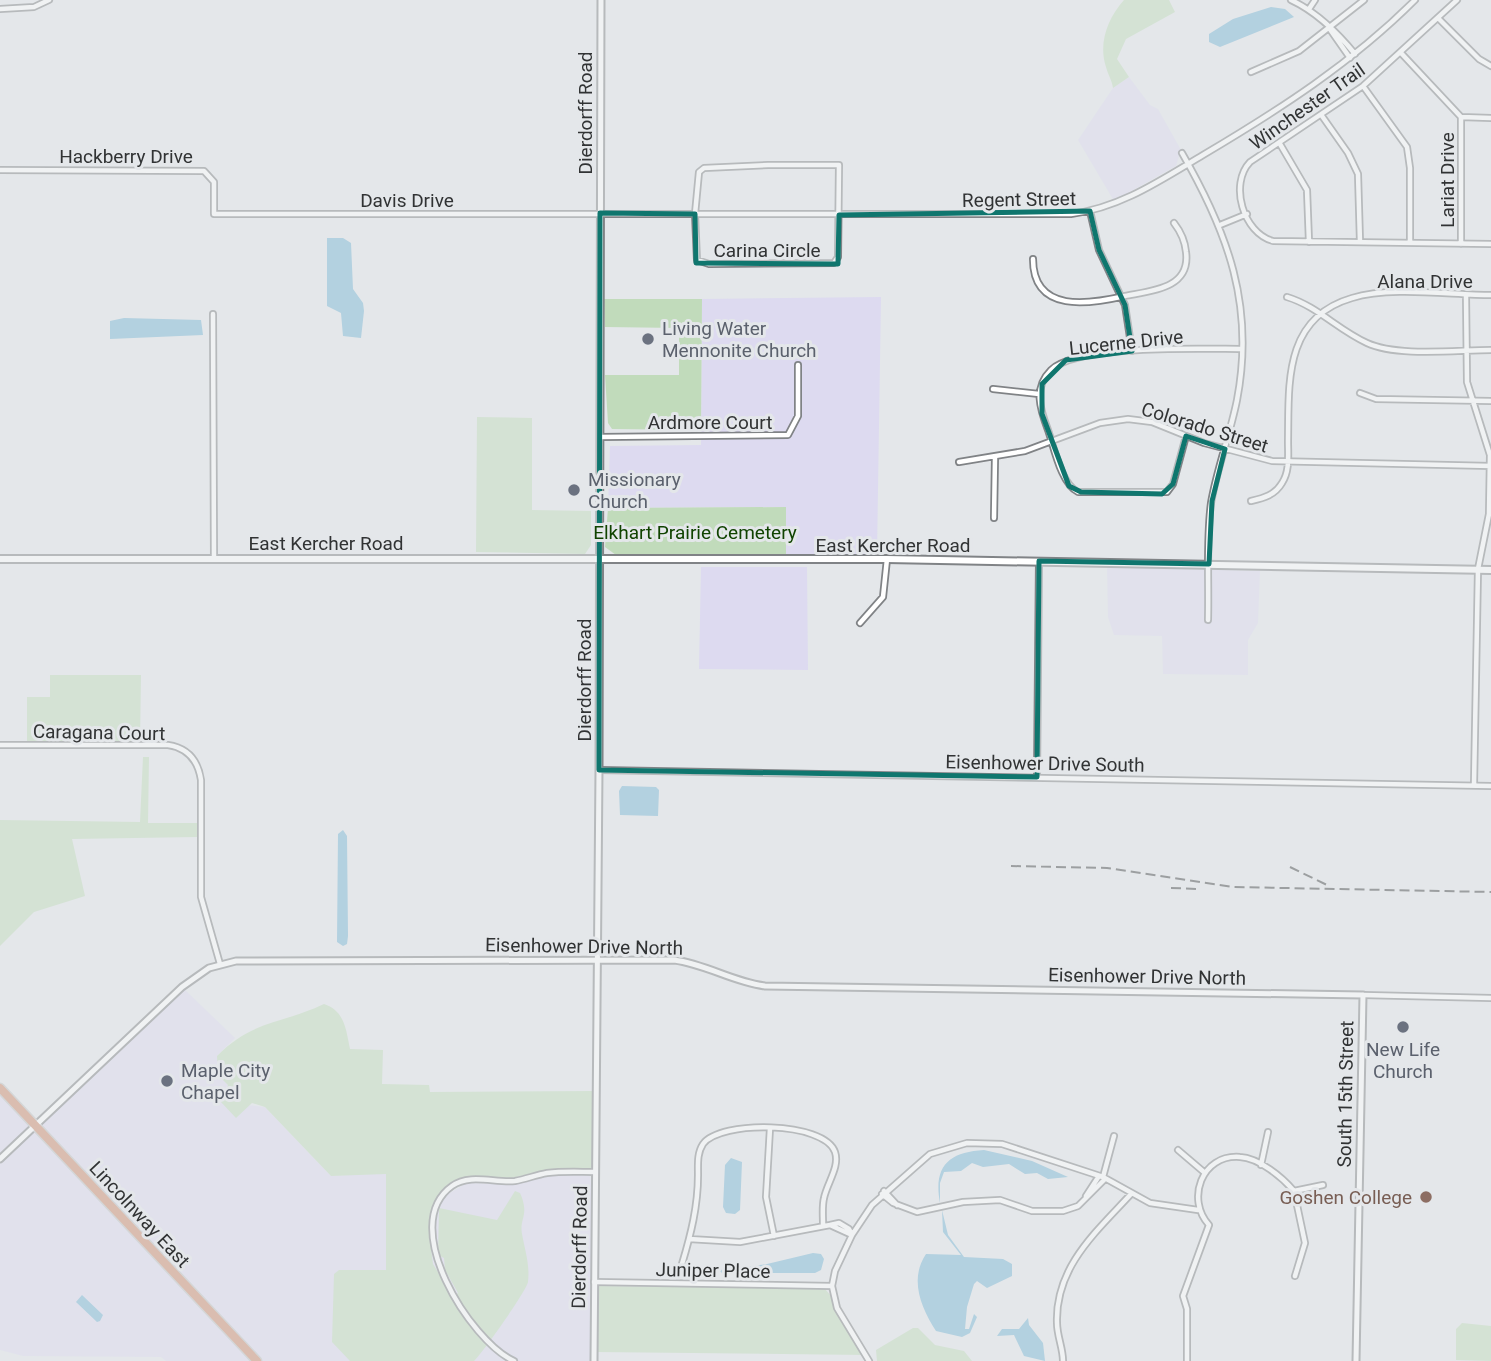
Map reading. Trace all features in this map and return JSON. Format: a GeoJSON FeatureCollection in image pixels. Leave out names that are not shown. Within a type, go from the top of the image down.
{"type":"FeatureCollection","features":[{"type":"Feature","properties":{"kind":"highway","name":"Lincolnway East"},"geometry":{"type":"LineString","coordinates":[[0,1088],[257,1361]]}},
{"type":"Feature","properties":{"kind":"main road","name":"East Kercher Road"},"geometry":{"type":"LineString","coordinates":[[0,559],[887,559],[1491,570]]}},
{"type":"Feature","properties":{"kind":"street"},"geometry":{"type":"LineString","coordinates":[[0,9],[34,7],[49,0]]}},
{"type":"Feature","properties":{"kind":"street","name":"Dierdorff Road"},"geometry":{"type":"LineString","coordinates":[[594,1361],[601,0]]}},
{"type":"Feature","properties":{"kind":"street"},"geometry":{"type":"LineString","coordinates":[[1291,0],[1309,9],[1329,27],[1330,33],[1353,56]]}},
{"type":"Feature","properties":{"kind":"street"},"geometry":{"type":"LineString","coordinates":[[1309,9],[1315,0]]}},
{"type":"Feature","properties":{"kind":"street"},"geometry":{"type":"LineString","coordinates":[[1251,72],[1299,51],[1364,0]]}},
{"type":"Feature","properties":{"kind":"street","name":"Regent Street"},"geometry":{"type":"LineString","coordinates":[[600,213],[1053,215],[1090,211],[1119,202],[1285,105],[1353,56],[1415,0]]}},
{"type":"Feature","properties":{"kind":"street","name":"Winchester Trail"},"geometry":{"type":"LineString","coordinates":[[1457,0],[1402,54],[1363,86],[1250,162],[1239,177],[1240,195],[1256,232],[1266,239],[1491,244]]}},
{"type":"Feature","properties":{"kind":"street"},"geometry":{"type":"LineString","coordinates":[[1439,19],[1479,59],[1491,65]]}},
{"type":"Feature","properties":{"kind":"street"},"geometry":{"type":"LineString","coordinates":[[1402,54],[1461,117],[1491,118]]}},
{"type":"Feature","properties":{"kind":"street"},"geometry":{"type":"LineString","coordinates":[[1363,86],[1407,147],[1410,168],[1410,243]]}},
{"type":"Feature","properties":{"kind":"street"},"geometry":{"type":"LineString","coordinates":[[1322,116],[1348,153],[1358,174],[1360,243]]}},
{"type":"Feature","properties":{"kind":"street","name":"Lariat Drive"},"geometry":{"type":"LineString","coordinates":[[1461,117],[1461,244]]}},
{"type":"Feature","properties":{"kind":"street"},"geometry":{"type":"LineString","coordinates":[[1280,144],[1307,190],[1309,242]]}},
{"type":"Feature","properties":{"kind":"street"},"geometry":{"type":"LineString","coordinates":[[1182,153],[1220,225],[1238,290],[1242,349],[1237,396],[1212,500],[1208,620]]}},
{"type":"Feature","properties":{"kind":"street"},"geometry":{"type":"LineString","coordinates":[[695,214],[696,178],[702,169],[839,165],[839,215]]}},
{"type":"Feature","properties":{"kind":"street","name":"Hackberry Drive"},"geometry":{"type":"LineString","coordinates":[[0,170],[204,171],[211,175],[214,182],[214,214]]}},
{"type":"Feature","properties":{"kind":"street"},"geometry":{"type":"LineString","coordinates":[[1090,211],[1099,250],[1123,297],[1132,351]]}},
{"type":"Feature","properties":{"kind":"street","name":"Davis Drive"},"geometry":{"type":"LineString","coordinates":[[214,214],[600,213]]}},
{"type":"Feature","properties":{"kind":"street","name":"Carina Circle"},"geometry":{"type":"LineString","coordinates":[[695,214],[696,256],[700,262],[709,264],[834,263],[838,257],[839,215]]}},
{"type":"Feature","properties":{"kind":"street"},"geometry":{"type":"LineString","coordinates":[[1220,225],[1247,214]]}},
{"type":"Feature","properties":{"kind":"street"},"geometry":{"type":"LineString","coordinates":[[1033,260],[1033,272],[1041,286],[1062,301],[1081,305],[1168,286],[1181,277],[1186,264],[1182,233],[1174,223]]}},
{"type":"Feature","properties":{"kind":"street","name":"Alana Drive"},"geometry":{"type":"LineString","coordinates":[[1321,314],[1342,301],[1369,294],[1491,295]]}},
{"type":"Feature","properties":{"kind":"street"},"geometry":{"type":"LineString","coordinates":[[1466,295],[1466,375],[1472,401],[1487,436],[1490,466],[1489,514],[1478,569],[1474,785]]}},
{"type":"Feature","properties":{"kind":"street"},"geometry":{"type":"LineString","coordinates":[[1287,297],[1303,302],[1374,346],[1491,350]]}},
{"type":"Feature","properties":{"kind":"street"},"geometry":{"type":"LineString","coordinates":[[214,314],[214,559]]}},
{"type":"Feature","properties":{"kind":"street"},"geometry":{"type":"LineString","coordinates":[[1251,501],[1265,498],[1279,488],[1284,479],[1288,463],[1292,359],[1301,338],[1321,314]]}},
{"type":"Feature","properties":{"kind":"street","name":"Lucerne Drive"},"geometry":{"type":"LineString","coordinates":[[1039,394],[1048,374],[1062,362],[1132,351],[1242,349]]}},
{"type":"Feature","properties":{"kind":"street","name":"Ardmore Court"},"geometry":{"type":"LineString","coordinates":[[600,437],[788,435],[798,415],[798,365]]}},
{"type":"Feature","properties":{"kind":"street"},"geometry":{"type":"LineString","coordinates":[[993,389],[1039,394],[1069,486],[1075,491],[1156,494],[1167,492],[1172,486],[1186,436]]}},
{"type":"Feature","properties":{"kind":"street"},"geometry":{"type":"LineString","coordinates":[[1360,393],[1376,399],[1491,401]]}},
{"type":"Feature","properties":{"kind":"street","name":"Colorado Street"},"geometry":{"type":"LineString","coordinates":[[959,462],[995,458],[1053,442],[1100,423],[1128,419],[1152,422],[1225,449],[1288,463],[1490,466]]}},
{"type":"Feature","properties":{"kind":"street"},"geometry":{"type":"LineString","coordinates":[[994,517],[995,458]]}},
{"type":"Feature","properties":{"kind":"street"},"geometry":{"type":"LineString","coordinates":[[860,623],[883,597],[887,559]]}},
{"type":"Feature","properties":{"kind":"street"},"geometry":{"type":"LineString","coordinates":[[1037,777],[1039,561]]}},
{"type":"Feature","properties":{"kind":"street","name":"Caragana Court"},"geometry":{"type":"LineString","coordinates":[[0,745],[168,746],[188,752],[197,763],[201,779],[202,906],[220,964]]}},
{"type":"Feature","properties":{"kind":"street","name":"Eisenhower Drive South"},"geometry":{"type":"LineString","coordinates":[[599,770],[1491,786]]}},
{"type":"Feature","properties":{"kind":"street","name":"Eisenhower Drive North"},"geometry":{"type":"LineString","coordinates":[[0,1159],[182,987],[199,974],[220,964],[259,960],[597,959],[686,962],[741,982],[765,986],[1491,998]]}},
{"type":"Feature","properties":{"kind":"street","name":"South 15th Street"},"geometry":{"type":"LineString","coordinates":[[1356,1361],[1363,996]]}},
{"type":"Feature","properties":{"kind":"street"},"geometry":{"type":"LineString","coordinates":[[770,1128],[766,1192],[774,1236]]}},
{"type":"Feature","properties":{"kind":"street"},"geometry":{"type":"LineString","coordinates":[[682,1264],[697,1199],[698,1157],[704,1143],[723,1133],[770,1128],[815,1134],[832,1146],[836,1163],[824,1196],[827,1224]]}},
{"type":"Feature","properties":{"kind":"street"},"geometry":{"type":"LineString","coordinates":[[1261,1165],[1268,1132]]}},
{"type":"Feature","properties":{"kind":"street"},"geometry":{"type":"LineString","coordinates":[[883,1192],[898,1205],[917,1212],[1000,1200],[1032,1211],[1072,1209],[1082,1202],[1102,1177],[1114,1136]]}},
{"type":"Feature","properties":{"kind":"street"},"geometry":{"type":"LineString","coordinates":[[869,1361],[837,1308],[832,1286],[837,1265],[852,1235],[883,1192],[930,1154],[974,1143],[1011,1146],[1102,1177],[1131,1195],[1159,1206],[1198,1210]]}},
{"type":"Feature","properties":{"kind":"street"},"geometry":{"type":"LineString","coordinates":[[1178,1150],[1205,1173]]}},
{"type":"Feature","properties":{"kind":"street"},"geometry":{"type":"LineString","coordinates":[[1187,1361],[1187,1309],[1183,1296],[1209,1225],[1198,1210],[1197,1196],[1205,1173],[1218,1162],[1231,1157],[1248,1158],[1294,1191],[1305,1243],[1295,1276]]}},
{"type":"Feature","properties":{"kind":"street"},"geometry":{"type":"LineString","coordinates":[[514,1361],[499,1354],[479,1336],[437,1263],[433,1237],[439,1200],[452,1186],[463,1181],[508,1181],[546,1173],[595,1172]]}},
{"type":"Feature","properties":{"kind":"street"},"geometry":{"type":"LineString","coordinates":[[1294,1191],[1323,1185]]}},
{"type":"Feature","properties":{"kind":"street"},"geometry":{"type":"LineString","coordinates":[[1063,1361],[1057,1318],[1065,1277],[1083,1246],[1131,1195]]}},
{"type":"Feature","properties":{"kind":"street"},"geometry":{"type":"LineString","coordinates":[[689,1239],[726,1243],[839,1223],[849,1229],[852,1235]]}},
{"type":"Feature","properties":{"kind":"street","name":"Juniper Place"},"geometry":{"type":"LineString","coordinates":[[594,1282],[832,1286]]}},
{"type":"Feature","properties":{"kind":"highlighted area"},"geometry":{"type":"Polygon","coordinates":[[[1090,211],[1099,250],[1125,305],[1132,351],[1066,360],[1042,384],[1042,414],[1069,486],[1081,492],[1162,494],[1173,484],[1186,436],[1225,449],[1212,501],[1209,564],[1039,561],[1037,777],[599,770],[600,213],[695,214],[696,263],[838,264],[839,215],[1090,211]]]}},
{"type":"Feature","properties":{"kind":"shaded area"},"geometry":{"type":"Polygon","coordinates":[[[1129,77],[1150,105],[1158,109],[1181,150],[1176,166],[1114,201],[1078,140],[1113,88],[1129,77]]]}},
{"type":"Feature","properties":{"kind":"shaded area"},"geometry":{"type":"Polygon","coordinates":[[[881,297],[877,554],[786,558],[786,507],[608,508],[610,446],[701,445],[702,299],[881,297]]]}},
{"type":"Feature","properties":{"kind":"shaded area"},"geometry":{"type":"Polygon","coordinates":[[[701,567],[807,567],[808,670],[699,669],[701,567]]]}},
{"type":"Feature","properties":{"kind":"shaded area"},"geometry":{"type":"Polygon","coordinates":[[[1107,567],[1260,571],[1258,623],[1248,640],[1248,675],[1163,674],[1162,636],[1114,635],[1108,617],[1107,567]]]}},
{"type":"Feature","properties":{"kind":"shaded area"},"geometry":{"type":"Polygon","coordinates":[[[182,987],[235,1038],[217,1056],[219,1072],[228,1085],[221,1102],[265,1107],[331,1176],[386,1173],[387,1192],[448,1194],[467,1183],[512,1184],[555,1175],[590,1176],[593,1202],[592,1361],[166,1361],[161,1357],[23,1356],[0,1350],[0,1094],[35,1126],[182,987]]]}},
{"type":"Feature","properties":{"kind":"green space"},"geometry":{"type":"Polygon","coordinates":[[[1124,0],[1169,0],[1175,12],[1126,39],[1117,59],[1129,77],[1113,88],[1104,58],[1104,40],[1113,15],[1124,0]]]}},
{"type":"Feature","properties":{"kind":"green space"},"geometry":{"type":"Polygon","coordinates":[[[604,299],[702,299],[701,430],[612,429],[608,423],[605,375],[679,375],[679,328],[605,327],[604,299]]]}},
{"type":"Feature","properties":{"kind":"green space"},"geometry":{"type":"Polygon","coordinates":[[[477,417],[532,418],[532,510],[591,511],[591,545],[585,554],[476,552],[477,417]]]}},
{"type":"Feature","properties":{"kind":"green space","name":"Elkhart Prairie Cemetery"},"geometry":{"type":"Polygon","coordinates":[[[786,507],[786,558],[616,555],[605,547],[608,508],[786,507]]]}},
{"type":"Feature","properties":{"kind":"green space"},"geometry":{"type":"Polygon","coordinates":[[[50,675],[141,675],[140,742],[27,741],[27,697],[50,697],[50,675]]]}},
{"type":"Feature","properties":{"kind":"green space"},"geometry":{"type":"Polygon","coordinates":[[[143,757],[149,757],[148,823],[198,823],[197,837],[72,839],[85,896],[34,912],[0,946],[0,820],[140,822],[143,757]]]}},
{"type":"Feature","properties":{"kind":"green space"},"geometry":{"type":"Polygon","coordinates":[[[324,1004],[340,1016],[346,1028],[350,1049],[383,1050],[382,1084],[429,1085],[430,1092],[594,1091],[593,1165],[590,1169],[547,1170],[512,1178],[470,1177],[451,1184],[441,1194],[433,1209],[433,1264],[453,1296],[458,1293],[445,1270],[444,1258],[438,1255],[439,1208],[497,1220],[515,1191],[520,1193],[523,1200],[521,1229],[528,1263],[528,1282],[504,1322],[474,1361],[350,1361],[332,1342],[334,1274],[339,1270],[386,1270],[386,1174],[331,1176],[265,1107],[252,1103],[236,1118],[220,1101],[228,1085],[218,1075],[217,1056],[230,1044],[255,1029],[324,1004]]]}},
{"type":"Feature","properties":{"kind":"green space"},"geometry":{"type":"Polygon","coordinates":[[[598,1286],[824,1288],[834,1299],[867,1355],[596,1352],[598,1286]]]}},
{"type":"Feature","properties":{"kind":"green space"},"geometry":{"type":"Polygon","coordinates":[[[1462,1323],[1491,1326],[1491,1361],[1456,1360],[1456,1329],[1462,1323]]]}},
{"type":"Feature","properties":{"kind":"green space"},"geometry":{"type":"Polygon","coordinates":[[[913,1328],[918,1328],[935,1345],[964,1351],[972,1361],[877,1361],[876,1350],[913,1328]]]}},
{"type":"Feature","properties":{"kind":"water"},"geometry":{"type":"Polygon","coordinates":[[[1271,7],[1285,9],[1294,17],[1220,47],[1209,42],[1209,34],[1233,19],[1271,7]]]}},
{"type":"Feature","properties":{"kind":"water"},"geometry":{"type":"Polygon","coordinates":[[[327,238],[343,238],[351,243],[353,289],[363,303],[364,311],[361,338],[343,336],[341,313],[327,306],[327,238]]]}},
{"type":"Feature","properties":{"kind":"water"},"geometry":{"type":"Polygon","coordinates":[[[124,318],[201,320],[203,335],[110,339],[110,321],[124,318]]]}},
{"type":"Feature","properties":{"kind":"water"},"geometry":{"type":"Polygon","coordinates":[[[622,786],[656,787],[659,790],[658,816],[620,815],[619,791],[622,786]]]}},
{"type":"Feature","properties":{"kind":"water"},"geometry":{"type":"Polygon","coordinates":[[[343,830],[347,836],[348,936],[347,944],[343,946],[337,942],[338,834],[343,830]]]}},
{"type":"Feature","properties":{"kind":"water"},"geometry":{"type":"Polygon","coordinates":[[[984,1150],[1032,1161],[1068,1177],[1048,1179],[1037,1173],[1025,1174],[1009,1164],[983,1167],[972,1163],[961,1171],[944,1172],[940,1183],[940,1203],[939,1179],[946,1163],[961,1154],[984,1150]]]}},
{"type":"Feature","properties":{"kind":"water"},"geometry":{"type":"Polygon","coordinates":[[[731,1158],[742,1162],[740,1210],[735,1214],[726,1213],[723,1207],[725,1165],[731,1158]]]}},
{"type":"Feature","properties":{"kind":"water"},"geometry":{"type":"Polygon","coordinates":[[[942,1210],[948,1235],[964,1257],[1003,1259],[1012,1264],[1012,1276],[987,1288],[977,1281],[974,1284],[967,1307],[965,1329],[969,1329],[974,1314],[977,1317],[970,1333],[962,1337],[936,1331],[919,1293],[918,1273],[926,1254],[961,1255],[943,1232],[942,1210]]]}},
{"type":"Feature","properties":{"kind":"water"},"geometry":{"type":"Polygon","coordinates":[[[813,1253],[821,1254],[824,1259],[821,1270],[815,1273],[722,1273],[719,1270],[767,1264],[813,1253]]]}},
{"type":"Feature","properties":{"kind":"water"},"geometry":{"type":"Polygon","coordinates":[[[82,1295],[103,1315],[100,1321],[97,1322],[76,1302],[82,1295]]]}},
{"type":"Feature","properties":{"kind":"water"},"geometry":{"type":"Polygon","coordinates":[[[1028,1318],[1029,1325],[1043,1343],[1045,1361],[1024,1356],[1014,1335],[997,1336],[1002,1329],[1019,1329],[1028,1318]]]}},
{"type":"Feature","properties":{"kind":"railway"},"geometry":{"type":"LineString","coordinates":[[1011,866],[1107,868],[1233,887],[1491,892]]}},
{"type":"Feature","properties":{"kind":"railway"},"geometry":{"type":"LineString","coordinates":[[1290,867],[1329,886]]}},
{"type":"Feature","properties":{"kind":"railway"},"geometry":{"type":"LineString","coordinates":[[1171,888],[1199,889]]}},
{"type":"Feature","properties":{"kind":"place","name":"Living Water Mennonite Church"},"geometry":{"type":"Point","coordinates":[648,339]}},
{"type":"Feature","properties":{"kind":"place","name":"Missionary Church"},"geometry":{"type":"Point","coordinates":[574,490]}},
{"type":"Feature","properties":{"kind":"place","name":"New Life Church"},"geometry":{"type":"Point","coordinates":[1403,1027]}},
{"type":"Feature","properties":{"kind":"place","name":"Maple City Chapel"},"geometry":{"type":"Point","coordinates":[167,1081]}},
{"type":"Feature","properties":{"kind":"place","name":"Goshen College"},"geometry":{"type":"Point","coordinates":[1426,1197]}}]}
